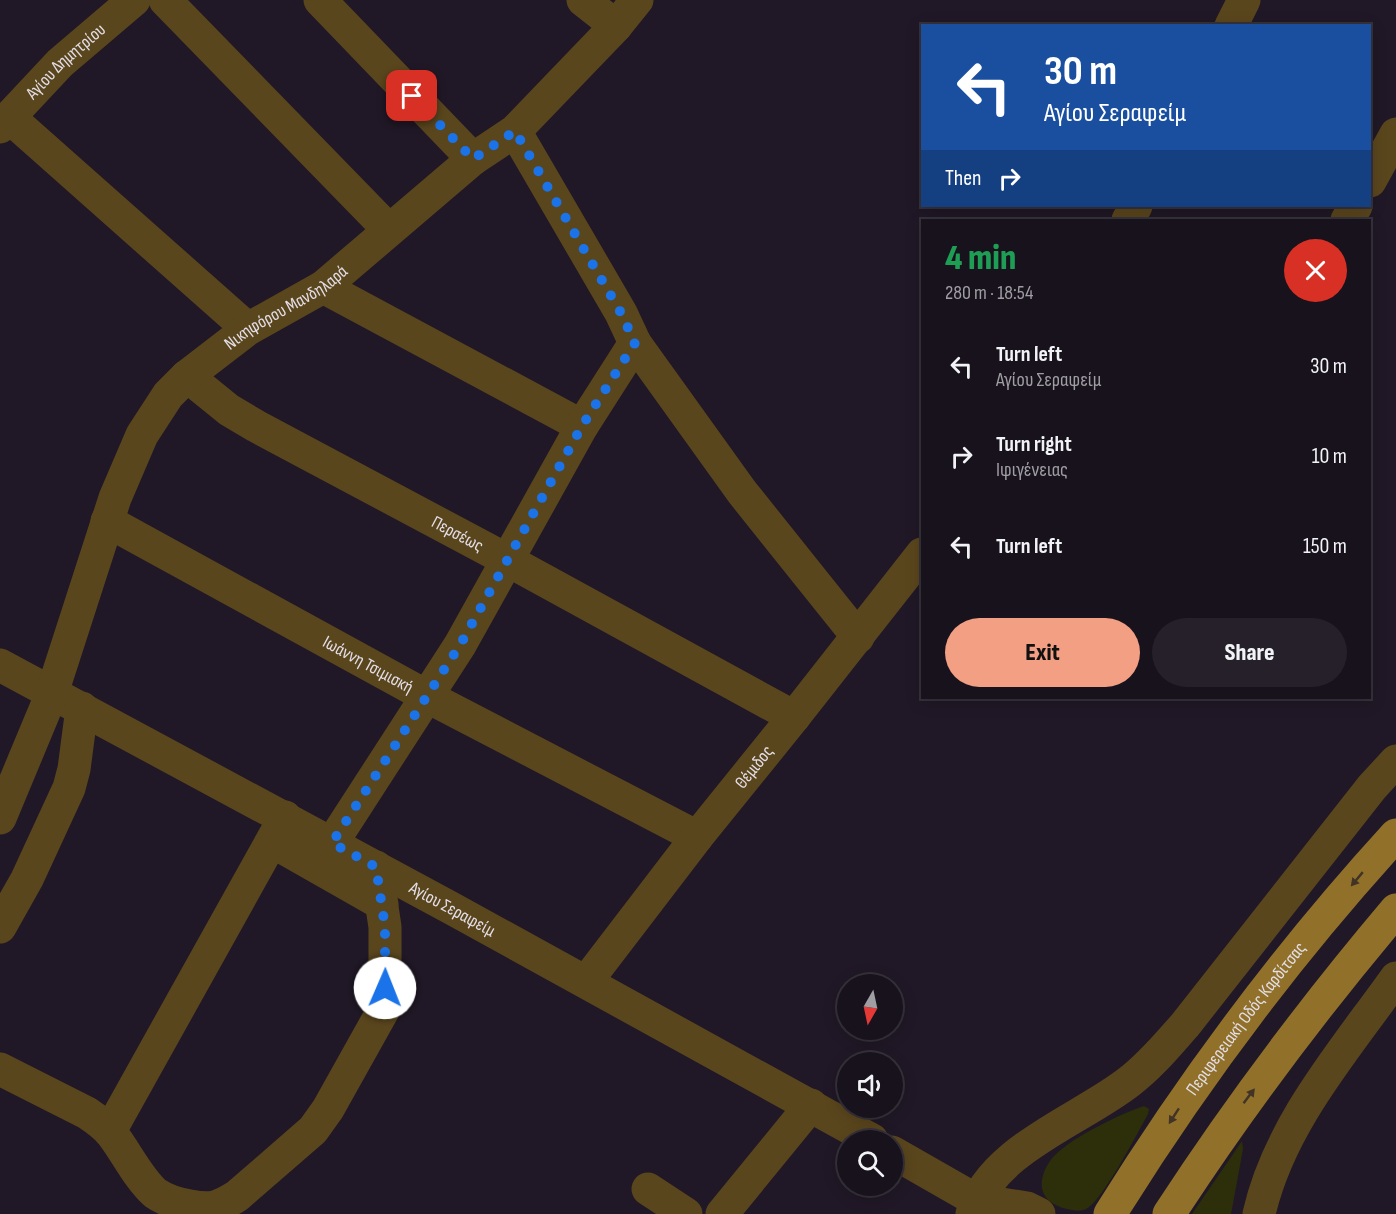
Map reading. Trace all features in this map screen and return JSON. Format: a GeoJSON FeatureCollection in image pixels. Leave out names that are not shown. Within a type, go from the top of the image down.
{"type":"FeatureCollection","features":[{"type":"Feature","properties":{"kind":"main road","name":"Περιφερειακή Οδός Καρδίτσας"},"geometry":{"type":"LineString","coordinates":[[1110,1214],[1193,1088],[1238,1027],[1304,941],[1396,835]]}},
{"type":"Feature","properties":{"kind":"main road"},"geometry":{"type":"LineString","coordinates":[[1169,1214],[1233,1117],[1342,974],[1396,910]]}},
{"type":"Feature","properties":{"kind":"street","name":"Αγίου Δημητρίου"},"geometry":{"type":"LineString","coordinates":[[4,122],[60,63],[134,0]]}},
{"type":"Feature","properties":{"kind":"street"},"geometry":{"type":"LineString","coordinates":[[165,0],[389,230]]}},
{"type":"Feature","properties":{"kind":"street"},"geometry":{"type":"LineString","coordinates":[[320,0],[473,159]]}},
{"type":"Feature","properties":{"kind":"street"},"geometry":{"type":"LineString","coordinates":[[583,0],[616,26]]}},
{"type":"Feature","properties":{"kind":"street","name":"Νικηφόρου Μανδηλαρά"},"geometry":{"type":"LineString","coordinates":[[0,818],[52,693],[107,521],[142,435],[168,395],[187,376],[248,328],[323,287],[473,159],[515,131],[616,26],[637,0]]}},
{"type":"Feature","properties":{"kind":"street"},"geometry":{"type":"LineString","coordinates":[[1232,24],[1244,0]]}},
{"type":"Feature","properties":{"kind":"street"},"geometry":{"type":"LineString","coordinates":[[4,122],[248,328]]}},
{"type":"Feature","properties":{"kind":"street"},"geometry":{"type":"LineString","coordinates":[[515,131],[621,313],[635,343],[742,492],[858,637]]}},
{"type":"Feature","properties":{"kind":"street"},"geometry":{"type":"LineString","coordinates":[[1372,170],[1396,134]]}},
{"type":"Feature","properties":{"kind":"street"},"geometry":{"type":"LineString","coordinates":[[323,287],[582,426]]}},
{"type":"Feature","properties":{"kind":"street"},"geometry":{"type":"LineString","coordinates":[[332,843],[428,697],[509,561],[582,426],[635,343]]}},
{"type":"Feature","properties":{"kind":"street","name":"Περσέως"},"geometry":{"type":"LineString","coordinates":[[187,376],[229,410],[256,426],[794,717]]}},
{"type":"Feature","properties":{"kind":"street","name":"Ιωάννη Τσιμισκή"},"geometry":{"type":"LineString","coordinates":[[107,521],[428,697],[697,837]]}},
{"type":"Feature","properties":{"kind":"street","name":"Θέμιδος"},"geometry":{"type":"LineString","coordinates":[[586,982],[697,837],[921,555]]}},
{"type":"Feature","properties":{"kind":"street","name":"Αγίου Σεραφείμ"},"geometry":{"type":"LineString","coordinates":[[0,665],[82,708],[279,830],[332,843],[855,1130]]}},
{"type":"Feature","properties":{"kind":"street"},"geometry":{"type":"LineString","coordinates":[[0,927],[27,879],[69,788],[74,769],[82,708]]}},
{"type":"Feature","properties":{"kind":"street"},"geometry":{"type":"LineString","coordinates":[[979,1209],[992,1175],[1007,1162],[1074,1116],[1131,1081],[1158,1055],[1185,1025],[1357,806],[1396,760]]}},
{"type":"Feature","properties":{"kind":"street"},"geometry":{"type":"LineString","coordinates":[[110,1131],[279,830],[382,903]]}},
{"type":"Feature","properties":{"kind":"street"},"geometry":{"type":"LineString","coordinates":[[0,1069],[87,1113],[110,1131],[135,1168],[156,1193],[171,1201],[210,1209],[225,1204],[237,1197],[313,1130],[328,1109],[385,1006],[386,957],[382,903],[376,867]]}},
{"type":"Feature","properties":{"kind":"street"},"geometry":{"type":"LineString","coordinates":[[1259,1214],[1278,1156],[1298,1119],[1396,978]]}},
{"type":"Feature","properties":{"kind":"street"},"geometry":{"type":"LineString","coordinates":[[722,1214],[812,1105]]}},
{"type":"Feature","properties":{"kind":"street"},"geometry":{"type":"LineString","coordinates":[[903,1159],[979,1209],[1028,1208],[1039,1214]]}},
{"type":"Feature","properties":{"kind":"street"},"geometry":{"type":"LineString","coordinates":[[648,1189],[686,1214]]}},
{"type":"Feature","properties":{"kind":"green space"},"geometry":{"type":"Polygon","coordinates":[[[1144,1106],[1149,1109],[1148,1114],[1119,1166],[1093,1204],[1079,1211],[1058,1206],[1046,1197],[1042,1184],[1045,1169],[1057,1153],[1080,1136],[1144,1106]]]}},
{"type":"Feature","properties":{"kind":"green space"},"geometry":{"type":"Polygon","coordinates":[[[1242,1141],[1243,1149],[1231,1214],[1192,1214],[1242,1141]]]}},
{"type":"Feature","properties":{"kind":"route"},"geometry":{"type":"LineString","coordinates":[[385,988],[385,927],[376,867],[332,843],[460,645],[509,561],[582,426],[635,343],[621,313],[515,131],[473,159],[412,96]]}}]}
